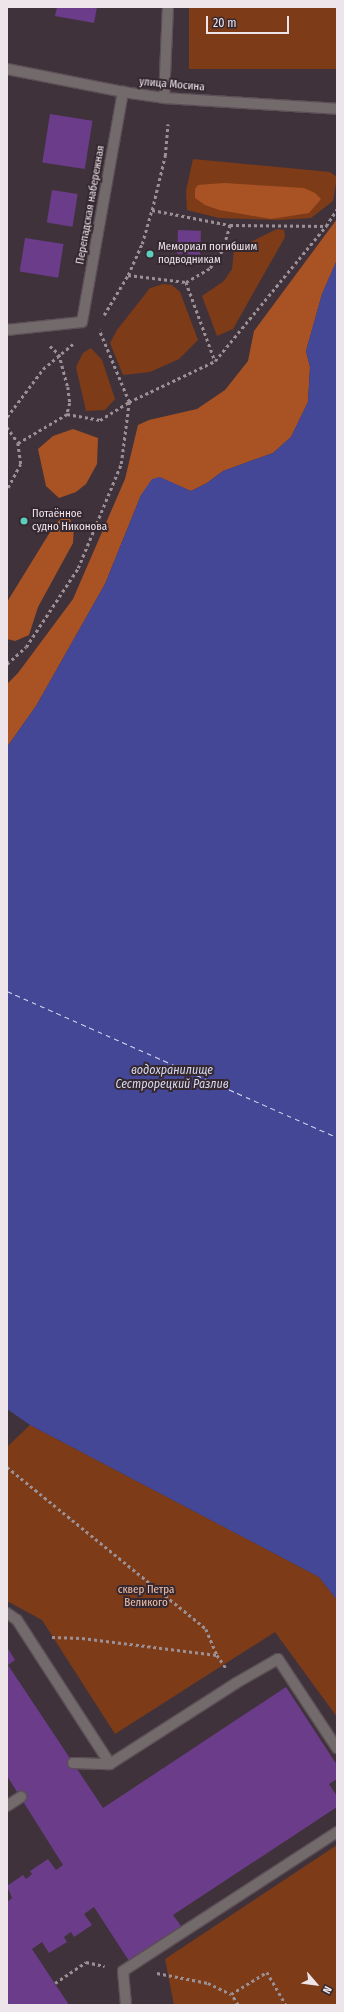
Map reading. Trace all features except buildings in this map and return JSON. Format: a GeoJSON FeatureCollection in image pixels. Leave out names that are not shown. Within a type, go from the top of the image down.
{"type":"FeatureCollection","features":[{"type":"Feature","properties":{"kind":"street"},"geometry":{"type":"LineString","coordinates":[[164,98],[168,7]]}},
{"type":"Feature","properties":{"kind":"street","name":"улица Мосина"},"geometry":{"type":"LineString","coordinates":[[7,69],[123,92],[164,98],[337,108]]}},
{"type":"Feature","properties":{"kind":"street","name":"Перепадская набережная"},"geometry":{"type":"LineString","coordinates":[[7,330],[82,322],[123,92]]}},
{"type":"Feature","properties":{"kind":"street"},"geometry":{"type":"LineString","coordinates":[[7,1613],[17,1620],[110,1764]]}},
{"type":"Feature","properties":{"kind":"street"},"geometry":{"type":"LineString","coordinates":[[73,1763],[110,1764],[236,1683],[278,1659],[337,1748]]}},
{"type":"Feature","properties":{"kind":"street"},"geometry":{"type":"LineString","coordinates":[[7,1806],[21,1797]]}},
{"type":"Feature","properties":{"kind":"street"},"geometry":{"type":"LineString","coordinates":[[126,2005],[123,1971],[337,1832]]}},
{"type":"Feature","properties":{"kind":"path"},"geometry":{"type":"LineString","coordinates":[[101,320],[128,275],[142,244],[165,156],[168,124]]}},
{"type":"Feature","properties":{"kind":"path"},"geometry":{"type":"LineString","coordinates":[[18,443],[67,414],[100,420],[130,402],[215,361],[326,226],[337,209]]}},
{"type":"Feature","properties":{"kind":"path"},"geometry":{"type":"LineString","coordinates":[[152,210],[230,225],[326,226]]}},
{"type":"Feature","properties":{"kind":"path"},"geometry":{"type":"LineString","coordinates":[[128,275],[186,282],[210,268],[222,251],[230,225]]}},
{"type":"Feature","properties":{"kind":"path"},"geometry":{"type":"LineString","coordinates":[[186,282],[215,361]]}},
{"type":"Feature","properties":{"kind":"path"},"geometry":{"type":"LineString","coordinates":[[7,664],[26,647],[78,568],[121,464],[130,402],[97,326]]}},
{"type":"Feature","properties":{"kind":"path"},"geometry":{"type":"LineString","coordinates":[[7,417],[43,369],[58,354],[78,340]]}},
{"type":"Feature","properties":{"kind":"path"},"geometry":{"type":"LineString","coordinates":[[47,344],[58,354],[70,403],[67,414]]}},
{"type":"Feature","properties":{"kind":"path"},"geometry":{"type":"LineString","coordinates":[[7,427],[18,443],[21,464],[7,490]]}},
{"type":"Feature","properties":{"kind":"path"},"geometry":{"type":"LineString","coordinates":[[7,1467],[206,1629],[217,1655],[236,1683]]}},
{"type":"Feature","properties":{"kind":"path"},"geometry":{"type":"LineString","coordinates":[[27,1637],[82,1638],[217,1655]]}},
{"type":"Feature","properties":{"kind":"path"},"geometry":{"type":"LineString","coordinates":[[54,1983],[86,1962],[123,1971],[164,1974],[208,1983],[231,1994],[238,2005]]}},
{"type":"Feature","properties":{"kind":"path"},"geometry":{"type":"LineString","coordinates":[[231,1994],[267,1972],[287,2005]]}},
{"type":"Feature","properties":{"kind":"green space"},"geometry":{"type":"Polygon","coordinates":[[[189,7],[337,7],[337,69],[189,69],[189,7]]]}},
{"type":"Feature","properties":{"kind":"green space"},"geometry":{"type":"Polygon","coordinates":[[[193,159],[330,172],[337,177],[333,201],[311,218],[280,220],[219,218],[187,210],[186,191],[193,159]]]}},
{"type":"Feature","properties":{"kind":"green space"},"geometry":{"type":"Polygon","coordinates":[[[277,229],[284,230],[285,237],[233,329],[217,336],[202,296],[224,281],[232,269],[234,250],[277,229]]]}},
{"type":"Feature","properties":{"kind":"green space"},"geometry":{"type":"Polygon","coordinates":[[[163,284],[172,285],[180,292],[198,340],[179,359],[150,372],[123,375],[110,343],[117,330],[150,288],[163,284]]]}},
{"type":"Feature","properties":{"kind":"green space"},"geometry":{"type":"Polygon","coordinates":[[[91,348],[102,360],[115,399],[105,410],[86,411],[76,367],[83,353],[91,348]]]}},
{"type":"Feature","properties":{"kind":"green space","name":"сквер Петра Великого"},"geometry":{"type":"Polygon","coordinates":[[[30,1425],[319,1577],[337,1600],[337,1717],[275,1632],[115,1734],[42,1620],[7,1601],[7,1447],[30,1425]]]}},
{"type":"Feature","properties":{"kind":"green space"},"geometry":{"type":"Polygon","coordinates":[[[337,1845],[337,2005],[174,2005],[165,1959],[337,1845]]]}},
{"type":"Feature","properties":{"kind":"shaded area"},"geometry":{"type":"Polygon","coordinates":[[[224,183],[304,188],[315,193],[321,199],[309,213],[271,219],[219,210],[205,205],[195,198],[195,189],[198,185],[224,183]]]}},
{"type":"Feature","properties":{"kind":"shaded area"},"geometry":{"type":"Polygon","coordinates":[[[337,219],[337,260],[322,294],[306,351],[310,367],[308,402],[291,437],[273,453],[223,471],[207,483],[191,491],[160,478],[141,495],[105,584],[36,706],[7,747],[7,684],[18,673],[73,599],[125,479],[138,425],[149,420],[197,409],[225,390],[248,361],[254,331],[337,219]]]}},
{"type":"Feature","properties":{"kind":"shaded area"},"geometry":{"type":"Polygon","coordinates":[[[73,429],[98,438],[97,464],[86,484],[76,492],[59,498],[46,486],[38,449],[53,436],[73,429]]]}},
{"type":"Feature","properties":{"kind":"shaded area"},"geometry":{"type":"Polygon","coordinates":[[[67,514],[74,527],[73,543],[38,607],[29,635],[15,641],[7,639],[7,602],[55,524],[67,514]]]}},
{"type":"Feature","properties":{"kind":"water","name":"водохранилище Сестрорецкий Разлив"},"geometry":{"type":"Polygon","coordinates":[[[337,260],[337,1600],[319,1577],[30,1425],[7,1409],[7,747],[36,706],[105,584],[141,495],[152,479],[160,477],[191,491],[207,483],[223,471],[273,453],[291,437],[308,402],[310,367],[306,351],[322,294],[337,260]]]}},
{"type":"Feature","properties":{"kind":"ferry route"},"geometry":{"type":"LineString","coordinates":[[7,991],[337,1137]]}},
{"type":"Feature","properties":{"kind":"place","name":"Мемориал погибшим подводникам"},"geometry":{"type":"Point","coordinates":[150,254]}},
{"type":"Feature","properties":{"kind":"place","name":"Потаённое судно Никонова"},"geometry":{"type":"Point","coordinates":[24,521]}}]}
